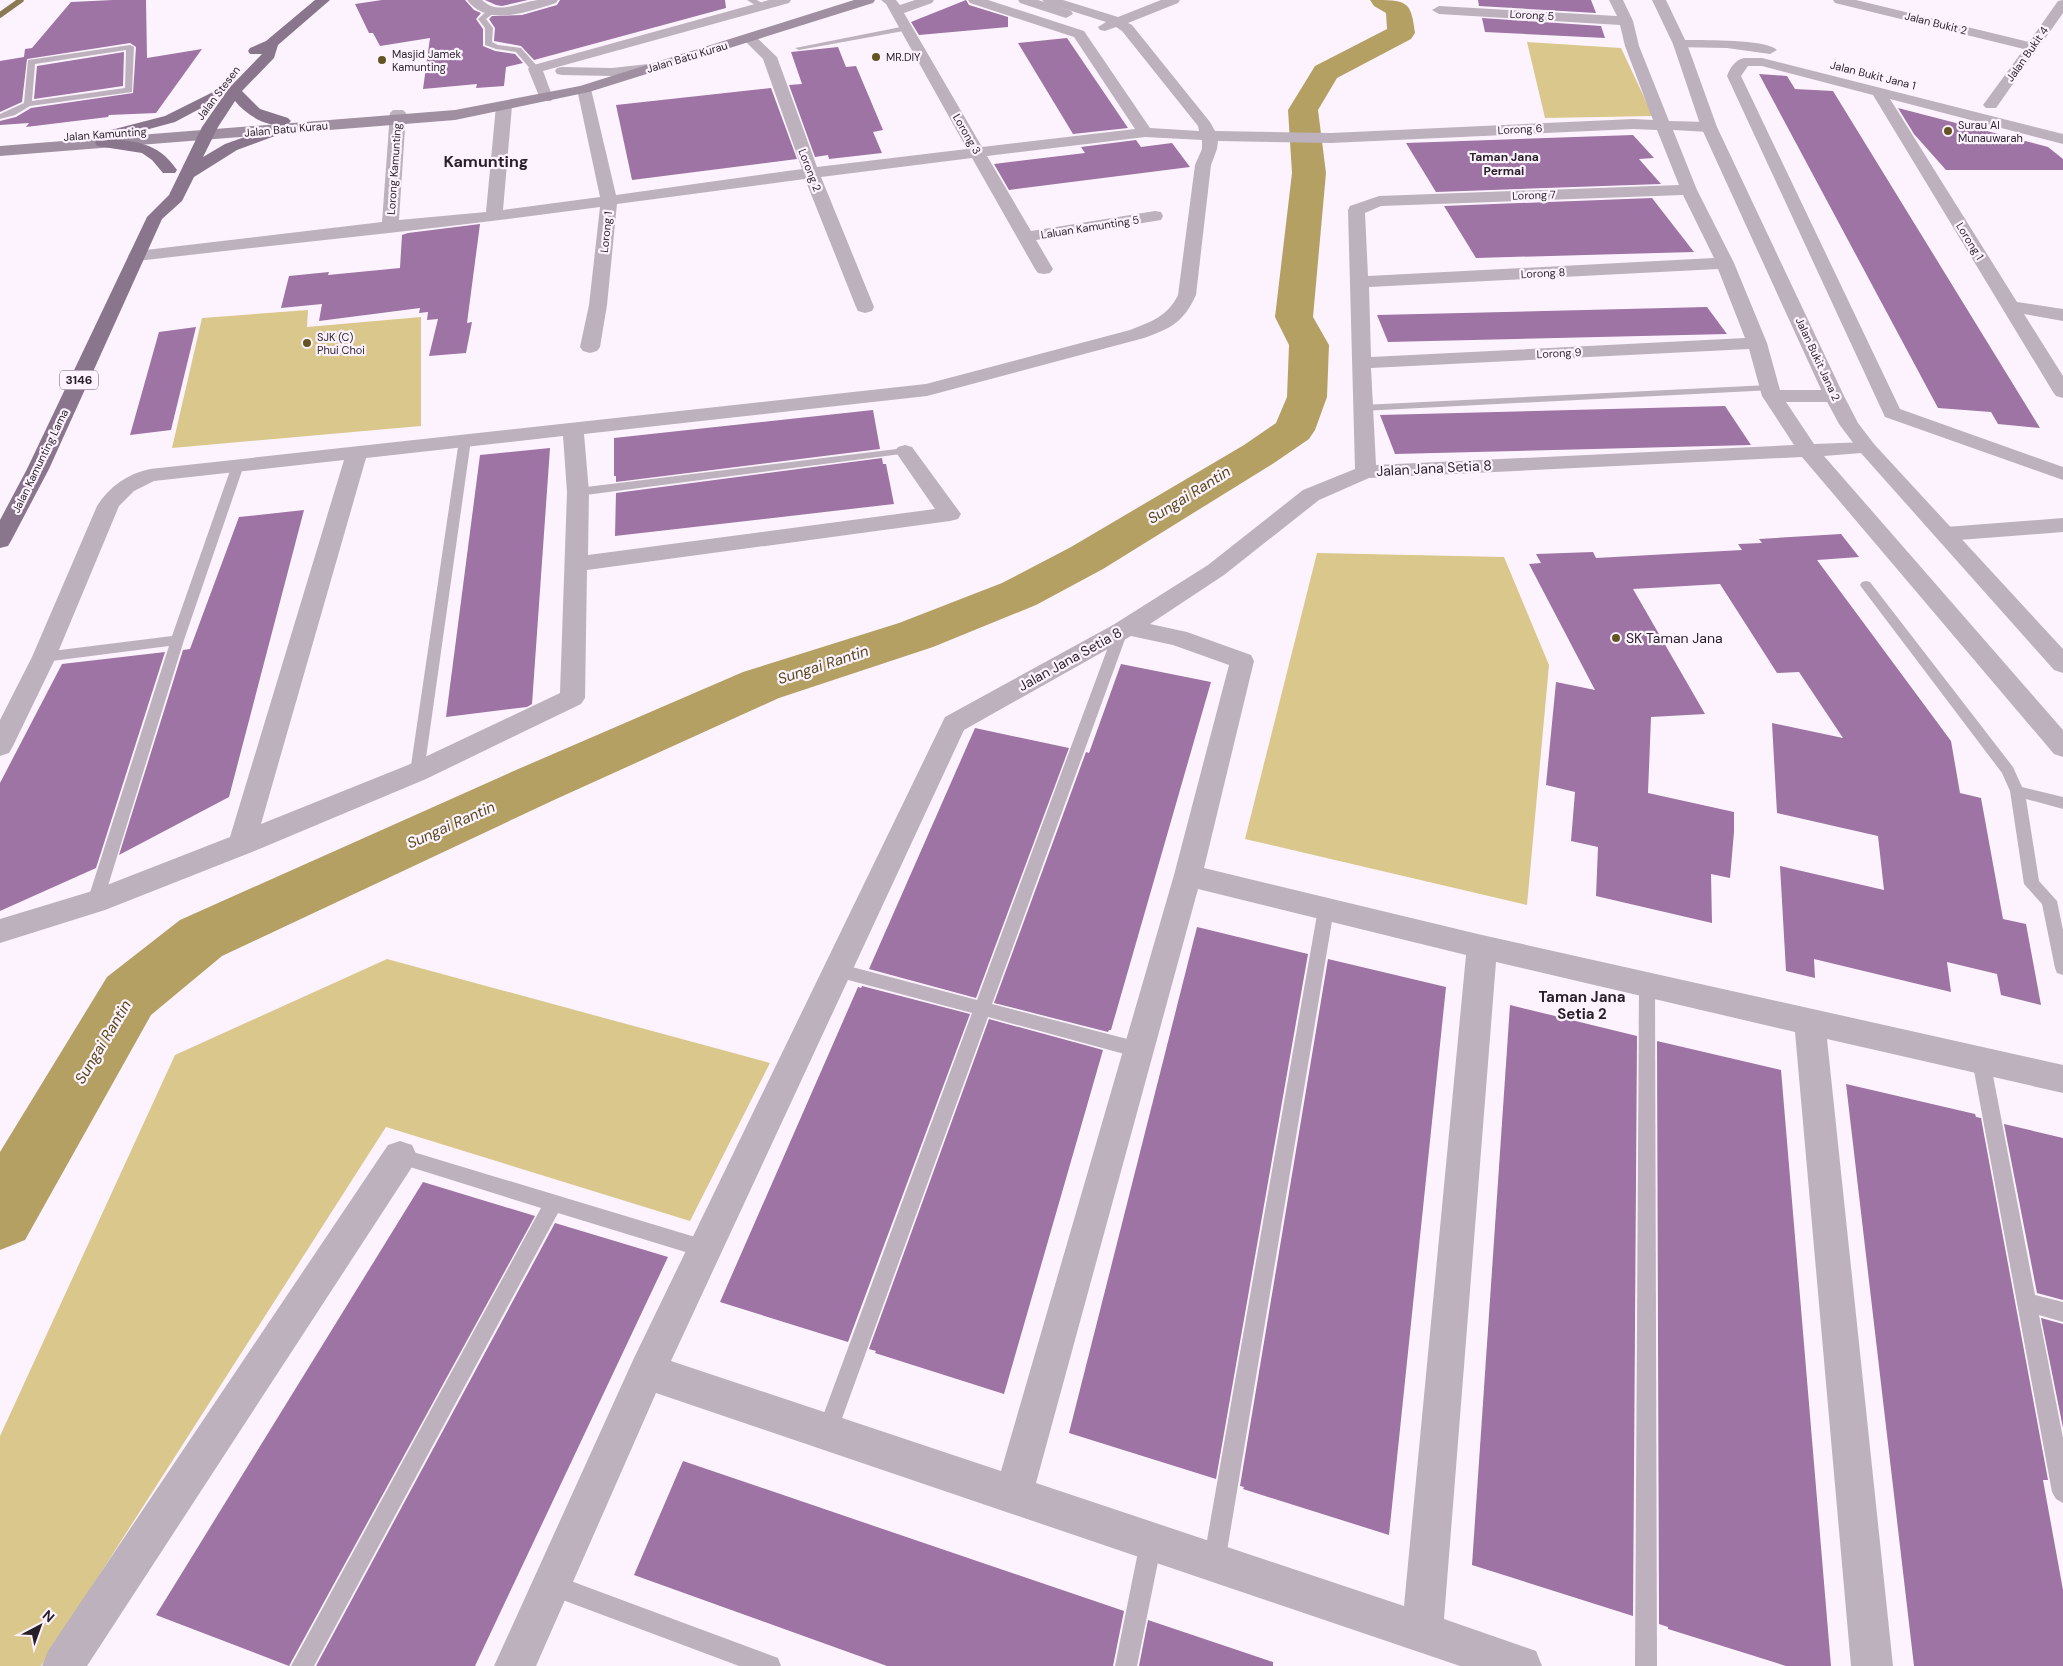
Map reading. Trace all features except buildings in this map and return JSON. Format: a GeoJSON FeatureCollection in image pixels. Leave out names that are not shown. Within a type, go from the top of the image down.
{"type":"FeatureCollection","features":[{"type":"Feature","properties":{"kind":"main road","name":"Jalan Stesen"},"geometry":{"type":"LineString","coordinates":[[245,58],[250,53],[271,44],[323,0]]}},
{"type":"Feature","properties":{"kind":"main road","name":"Jalan Batu Kurau"},"geometry":{"type":"LineString","coordinates":[[198,132],[398,116],[456,115],[546,98],[749,38],[868,0]]}},
{"type":"Feature","properties":{"kind":"main road","name":"Jalan Stesen"},"geometry":{"type":"LineString","coordinates":[[198,132],[269,54],[271,44]]}},
{"type":"Feature","properties":{"kind":"main road","name":"Jalan Stesen"},"geometry":{"type":"LineString","coordinates":[[198,132],[215,95],[231,74]]}},
{"type":"Feature","properties":{"kind":"main road"},"geometry":{"type":"LineString","coordinates":[[234,91],[252,112],[280,125]]}},
{"type":"Feature","properties":{"kind":"main road"},"geometry":{"type":"LineString","coordinates":[[116,133],[170,119],[215,95]]}},
{"type":"Feature","properties":{"kind":"main road"},"geometry":{"type":"LineString","coordinates":[[186,175],[231,147],[280,125]]}},
{"type":"Feature","properties":{"kind":"main road","name":"Jalan Kamunting"},"geometry":{"type":"LineString","coordinates":[[0,141],[116,133],[198,132]]}},
{"type":"Feature","properties":{"kind":"main road","name":"Jalan Kamunting"},"geometry":{"type":"LineString","coordinates":[[0,150],[101,143],[198,132]]}},
{"type":"Feature","properties":{"kind":"main road","name":"Jalan Kamunting Lama"},"geometry":{"type":"LineString","coordinates":[[0,541],[38,468],[155,218],[158,191],[169,170],[198,132]]}},
{"type":"Feature","properties":{"kind":"main road","name":"Jalan Kamunting Lama"},"geometry":{"type":"LineString","coordinates":[[155,218],[176,197],[186,175],[198,132]]}},
{"type":"Feature","properties":{"kind":"main road"},"geometry":{"type":"LineString","coordinates":[[101,143],[147,149],[155,153],[169,170]]}},
{"type":"Feature","properties":{"kind":"street"},"geometry":{"type":"LineString","coordinates":[[474,0],[478,5],[491,12],[515,10],[551,0]]}},
{"type":"Feature","properties":{"kind":"street"},"geometry":{"type":"LineString","coordinates":[[535,69],[757,3],[784,0]]}},
{"type":"Feature","properties":{"kind":"street"},"geometry":{"type":"LineString","coordinates":[[892,6],[928,0]]}},
{"type":"Feature","properties":{"kind":"street"},"geometry":{"type":"LineString","coordinates":[[975,0],[1079,34],[1145,132]]}},
{"type":"Feature","properties":{"kind":"street"},"geometry":{"type":"LineString","coordinates":[[1025,0],[1134,34],[1205,124],[1212,147],[1195,150]]}},
{"type":"Feature","properties":{"kind":"street"},"geometry":{"type":"LineString","coordinates":[[1050,0],[1112,28],[1173,0]]}},
{"type":"Feature","properties":{"kind":"street"},"geometry":{"type":"LineString","coordinates":[[1429,0],[1449,22]]}},
{"type":"Feature","properties":{"kind":"street"},"geometry":{"type":"LineString","coordinates":[[1616,0],[1626,20],[1632,46],[1689,190],[1725,263],[1757,343],[1771,392],[1808,451],[2063,747]]}},
{"type":"Feature","properties":{"kind":"street","name":"Jalan Bukit Jana 2"},"geometry":{"type":"LineString","coordinates":[[1658,0],[1680,44],[1709,127],[1834,396],[1849,424],[1867,448],[2063,664]]}},
{"type":"Feature","properties":{"kind":"street","name":"Jalan Bukit 2"},"geometry":{"type":"LineString","coordinates":[[1840,0],[2032,47]]}},
{"type":"Feature","properties":{"kind":"street","name":"Jalan Bukit 4"},"geometry":{"type":"LineString","coordinates":[[2009,110],[1986,104],[2032,47],[2063,4]]}},
{"type":"Feature","properties":{"kind":"street","name":"Lorong 3"},"geometry":{"type":"LineString","coordinates":[[892,6],[1044,269]]}},
{"type":"Feature","properties":{"kind":"street","name":"Lorong 5"},"geometry":{"type":"LineString","coordinates":[[1439,10],[1626,20]]}},
{"type":"Feature","properties":{"kind":"street","name":"Lorong 2"},"geometry":{"type":"LineString","coordinates":[[749,38],[770,57],[811,173],[865,307]]}},
{"type":"Feature","properties":{"kind":"street"},"geometry":{"type":"LineString","coordinates":[[1680,44],[1727,44],[1788,53]]}},
{"type":"Feature","properties":{"kind":"street"},"geometry":{"type":"LineString","coordinates":[[2063,139],[1879,81],[1762,62],[1744,62],[1737,69],[1734,76],[1892,413],[2063,474]]}},
{"type":"Feature","properties":{"kind":"street"},"geometry":{"type":"LineString","coordinates":[[535,69],[603,72],[657,66]]}},
{"type":"Feature","properties":{"kind":"street"},"geometry":{"type":"LineString","coordinates":[[535,69],[546,98]]}},
{"type":"Feature","properties":{"kind":"street","name":"Lorong 1"},"geometry":{"type":"LineString","coordinates":[[1879,81],[2009,306],[2060,384]]}},
{"type":"Feature","properties":{"kind":"street","name":"Lorong 1"},"geometry":{"type":"LineString","coordinates":[[584,88],[609,202],[598,305],[590,347]]}},
{"type":"Feature","properties":{"kind":"street"},"geometry":{"type":"LineString","coordinates":[[494,216],[504,106]]}},
{"type":"Feature","properties":{"kind":"street","name":"Lorong Kamunting"},"geometry":{"type":"LineString","coordinates":[[390,226],[398,116]]}},
{"type":"Feature","properties":{"kind":"street"},"geometry":{"type":"LineString","coordinates":[[0,746],[44,657],[108,506],[116,493],[126,485],[150,475],[927,390],[1137,334],[1161,325],[1180,310],[1187,295],[1195,150],[1180,118]]}},
{"type":"Feature","properties":{"kind":"street","name":"Lorong 6"},"geometry":{"type":"LineString","coordinates":[[137,256],[609,202],[811,173],[1145,132],[1195,150],[1210,136],[1284,139],[1331,138],[1633,124],[1709,127]]}},
{"type":"Feature","properties":{"kind":"street","name":"Lorong 7"},"geometry":{"type":"LineString","coordinates":[[1361,282],[1356,210],[1379,201],[1689,190]]}},
{"type":"Feature","properties":{"kind":"street","name":"Laluan Kamunting 5"},"geometry":{"type":"LineString","coordinates":[[1026,237],[1155,216]]}},
{"type":"Feature","properties":{"kind":"street","name":"Lorong 8"},"geometry":{"type":"LineString","coordinates":[[1361,282],[1725,263]]}},
{"type":"Feature","properties":{"kind":"street"},"geometry":{"type":"LineString","coordinates":[[1361,282],[1362,408],[1366,472]]}},
{"type":"Feature","properties":{"kind":"street"},"geometry":{"type":"LineString","coordinates":[[2009,306],[2060,309]]}},
{"type":"Feature","properties":{"kind":"street","name":"Lorong 9"},"geometry":{"type":"LineString","coordinates":[[1361,363],[1757,343]]}},
{"type":"Feature","properties":{"kind":"street"},"geometry":{"type":"LineString","coordinates":[[1771,392],[1834,396]]}},
{"type":"Feature","properties":{"kind":"street"},"geometry":{"type":"LineString","coordinates":[[0,931],[95,902],[242,844],[417,772],[572,698],[578,492],[573,429]]}},
{"type":"Feature","properties":{"kind":"street","name":"Jalan Jana Setia 8"},"geometry":{"type":"LineString","coordinates":[[837,970],[954,724],[1124,629],[1216,570],[1311,495],[1366,472],[1867,448]]}},
{"type":"Feature","properties":{"kind":"street"},"geometry":{"type":"LineString","coordinates":[[242,844],[357,451]]}},
{"type":"Feature","properties":{"kind":"street"},"geometry":{"type":"LineString","coordinates":[[576,564],[950,514],[905,451]]}},
{"type":"Feature","properties":{"kind":"street"},"geometry":{"type":"LineString","coordinates":[[1946,534],[2063,525]]}},
{"type":"Feature","properties":{"kind":"street"},"geometry":{"type":"LineString","coordinates":[[1013,1495],[1188,875],[1242,661],[1178,638],[1124,629]]}},
{"type":"Feature","properties":{"kind":"street"},"geometry":{"type":"LineString","coordinates":[[1188,875],[1482,947],[2063,1079]]}},
{"type":"Feature","properties":{"kind":"street"},"geometry":{"type":"LineString","coordinates":[[1422,1633],[1482,947]]}},
{"type":"Feature","properties":{"kind":"street"},"geometry":{"type":"LineString","coordinates":[[515,1666],[647,1371],[837,970]]}},
{"type":"Feature","properties":{"kind":"street"},"geometry":{"type":"LineString","coordinates":[[1810,1022],[1872,1666]]}},
{"type":"Feature","properties":{"kind":"street"},"geometry":{"type":"LineString","coordinates":[[64,1666],[400,1156]]}},
{"type":"Feature","properties":{"kind":"street"},"geometry":{"type":"LineString","coordinates":[[647,1371],[1521,1666]]}},
{"type":"Feature","properties":{"kind":"lane"},"geometry":{"type":"LineString","coordinates":[[491,12],[482,19],[489,28],[488,43],[496,47],[518,50],[535,69]]}},
{"type":"Feature","properties":{"kind":"lane"},"geometry":{"type":"LineString","coordinates":[[799,48],[906,28]]}},
{"type":"Feature","properties":{"kind":"lane"},"geometry":{"type":"LineString","coordinates":[[0,117],[28,104],[129,90],[130,47],[31,62],[28,104]]}},
{"type":"Feature","properties":{"kind":"lane"},"geometry":{"type":"LineString","coordinates":[[1362,408],[1771,392]]}},
{"type":"Feature","properties":{"kind":"lane"},"geometry":{"type":"LineString","coordinates":[[417,772],[465,440]]}},
{"type":"Feature","properties":{"kind":"lane"},"geometry":{"type":"LineString","coordinates":[[578,492],[905,451]]}},
{"type":"Feature","properties":{"kind":"lane"},"geometry":{"type":"LineString","coordinates":[[95,902],[177,640],[238,465]]}},
{"type":"Feature","properties":{"kind":"lane"},"geometry":{"type":"LineString","coordinates":[[1866,585],[2008,770],[2017,791],[2032,884],[2049,902],[2063,968]]}},
{"type":"Feature","properties":{"kind":"lane"},"geometry":{"type":"LineString","coordinates":[[827,1432],[1124,629]]}},
{"type":"Feature","properties":{"kind":"lane"},"geometry":{"type":"LineString","coordinates":[[44,657],[177,640]]}},
{"type":"Feature","properties":{"kind":"lane"},"geometry":{"type":"LineString","coordinates":[[2017,791],[2063,803]]}},
{"type":"Feature","properties":{"kind":"lane"},"geometry":{"type":"LineString","coordinates":[[1214,1563],[1326,909]]}},
{"type":"Feature","properties":{"kind":"lane"},"geometry":{"type":"LineString","coordinates":[[837,970],[1139,1050]]}},
{"type":"Feature","properties":{"kind":"lane"},"geometry":{"type":"LineString","coordinates":[[1646,1666],[1647,985]]}},
{"type":"Feature","properties":{"kind":"lane"},"geometry":{"type":"LineString","coordinates":[[1981,1060],[2063,1492]]}},
{"type":"Feature","properties":{"kind":"lane"},"geometry":{"type":"LineString","coordinates":[[400,1156],[705,1249]]}},
{"type":"Feature","properties":{"kind":"lane"},"geometry":{"type":"LineString","coordinates":[[302,1666],[553,1203]]}},
{"type":"Feature","properties":{"kind":"lane"},"geometry":{"type":"LineString","coordinates":[[2027,1302],[2063,1312]]}},
{"type":"Feature","properties":{"kind":"lane"},"geometry":{"type":"LineString","coordinates":[[1126,1666],[1150,1542]]}},
{"type":"Feature","properties":{"kind":"lane"},"geometry":{"type":"LineString","coordinates":[[552,1585],[770,1666]]}},
{"type":"Feature","properties":{"kind":"shaded area"},"geometry":{"type":"Polygon","coordinates":[[[1527,42],[1621,48],[1653,116],[1545,118],[1527,42]]]}},
{"type":"Feature","properties":{"kind":"shaded area"},"geometry":{"type":"Polygon","coordinates":[[[308,310],[307,327],[421,317],[421,426],[172,448],[202,318],[308,310]]]}},
{"type":"Feature","properties":{"kind":"shaded area"},"geometry":{"type":"Polygon","coordinates":[[[1317,553],[1504,557],[1549,665],[1527,905],[1245,839],[1317,553]]]}},
{"type":"Feature","properties":{"kind":"shaded area"},"geometry":{"type":"Polygon","coordinates":[[[387,959],[770,1063],[690,1221],[386,1127],[41,1666],[0,1666],[0,1436],[175,1055],[387,959]]]}},
{"type":"Feature","properties":{"kind":"waterway"},"geometry":{"type":"LineString","coordinates":[[0,15],[21,0]]}},
{"type":"Feature","properties":{"kind":"waterway","name":"Sungai Rantin"},"geometry":{"type":"LineString","coordinates":[[0,1216],[129,996],[201,938],[535,785],[761,685],[916,635],[1019,594],[1087,558],[1259,454],[1294,430],[1307,397],[1309,345],[1294,317],[1309,173],[1303,110],[1325,72],[1401,33],[1399,9],[1384,0]]}},
{"type":"Feature","properties":{"kind":"place","name":"MR.DIY"},"geometry":{"type":"Point","coordinates":[876,57]}},
{"type":"Feature","properties":{"kind":"place","name":"Masjid Jamek Kamunting"},"geometry":{"type":"Point","coordinates":[382,60]}},
{"type":"Feature","properties":{"kind":"place","name":"Surau Al Munauwarah"},"geometry":{"type":"Point","coordinates":[1948,131]}},
{"type":"Feature","properties":{"kind":"place","name":"SJK (C) Phui Choi"},"geometry":{"type":"Point","coordinates":[307,343]}},
{"type":"Feature","properties":{"kind":"place","name":"SK Taman Jana"},"geometry":{"type":"Point","coordinates":[1616,638]}},
{"type":"Feature","properties":{"kind":"district","name":"Kamunting"},"geometry":{"type":"Point","coordinates":[486,161]}},
{"type":"Feature","properties":{"kind":"district","name":"Taman Jana Permai"},"geometry":{"type":"Point","coordinates":[1504,164]}},
{"type":"Feature","properties":{"kind":"district","name":"Taman Jana Setia 2"},"geometry":{"type":"Point","coordinates":[1582,1006]}}]}
